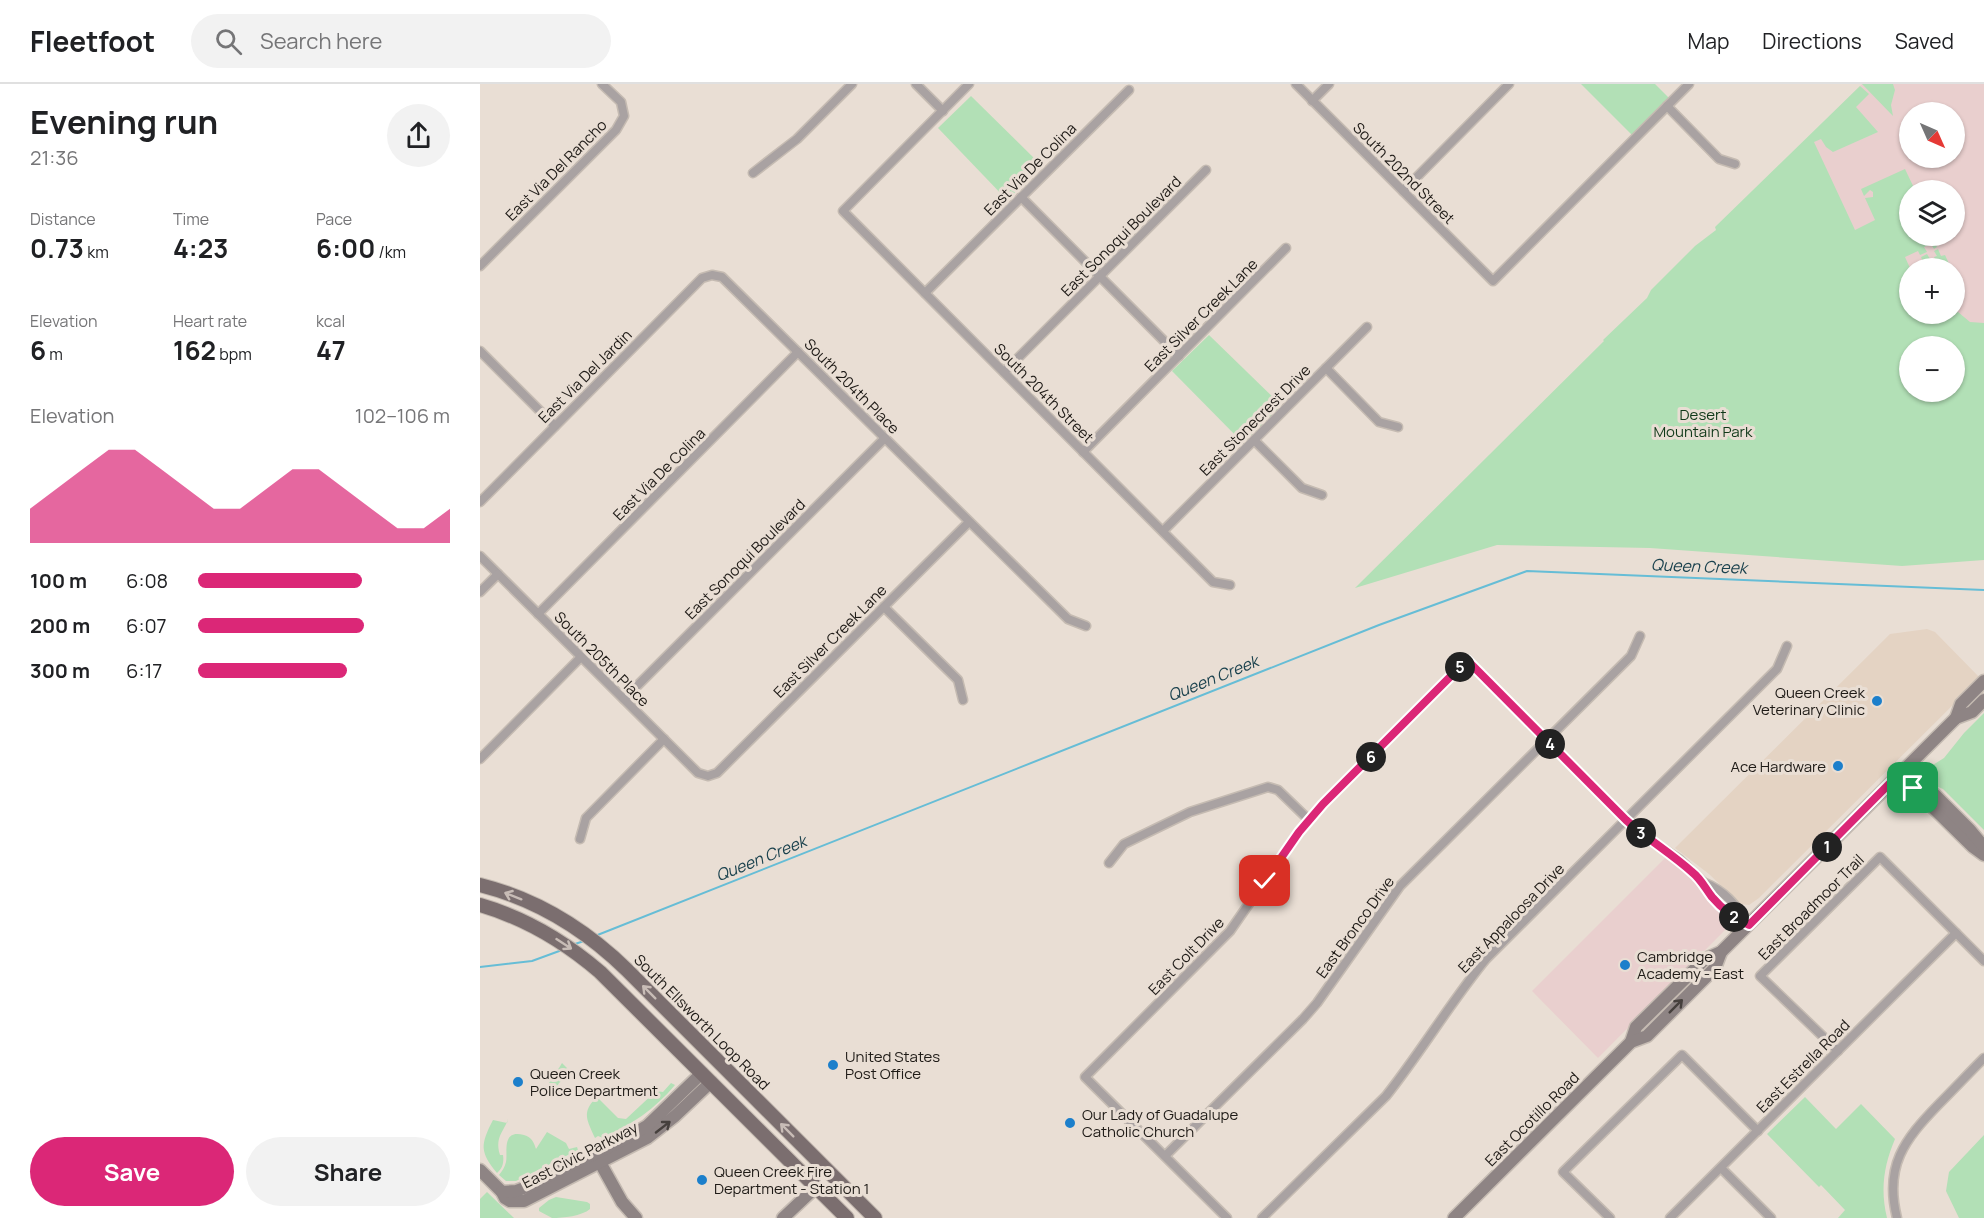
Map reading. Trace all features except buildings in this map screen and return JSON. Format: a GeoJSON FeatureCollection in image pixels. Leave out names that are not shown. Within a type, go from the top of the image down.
{"type":"FeatureCollection","features":[{"type":"Feature","properties":{"kind":"main road","name":"East Ocotillo Road"},"geometry":{"type":"LineString","coordinates":[[1956,718],[1961,704],[1984,681]]}},
{"type":"Feature","properties":{"kind":"main road","name":"East Ocotillo Road"},"geometry":{"type":"LineString","coordinates":[[1454,1218],[1631,1042],[1636,1027],[1705,959],[1721,952],[1956,718],[1972,712],[1984,700]]}},
{"type":"Feature","properties":{"kind":"main road"},"geometry":{"type":"LineString","coordinates":[[1902,771],[1920,780],[1984,847]]}},
{"type":"Feature","properties":{"kind":"main road"},"geometry":{"type":"LineString","coordinates":[[1902,771],[1913,788],[1984,855]]}},
{"type":"Feature","properties":{"kind":"main road","name":"South Ellsworth Loop Road"},"geometry":{"type":"LineString","coordinates":[[480,885],[504,892],[544,910],[588,936],[627,970],[875,1218]]}},
{"type":"Feature","properties":{"kind":"main road"},"geometry":{"type":"LineString","coordinates":[[480,905],[517,918],[564,944],[606,978],[847,1218]]}},
{"type":"Feature","properties":{"kind":"main road","name":"East Civic Parkway"},"geometry":{"type":"LineString","coordinates":[[480,1170],[505,1198],[525,1201],[647,1126],[706,1077]]}},
{"type":"Feature","properties":{"kind":"main road"},"geometry":{"type":"LineString","coordinates":[[597,1158],[622,1202],[636,1218]]}},
{"type":"Feature","properties":{"kind":"main road"},"geometry":{"type":"LineString","coordinates":[[783,1218],[816,1187],[828,1171]]}},
{"type":"Feature","properties":{"kind":"street","name":"East Via Del Rancho"},"geometry":{"type":"LineString","coordinates":[[480,266],[616,130],[624,116],[621,102],[602,84]]}},
{"type":"Feature","properties":{"kind":"street"},"geometry":{"type":"LineString","coordinates":[[753,173],[797,139],[852,84]]}},
{"type":"Feature","properties":{"kind":"street"},"geometry":{"type":"LineString","coordinates":[[916,84],[943,111],[969,84]]}},
{"type":"Feature","properties":{"kind":"street","name":"South 202nd Street"},"geometry":{"type":"LineString","coordinates":[[1296,84],[1493,281],[1667,106]]}},
{"type":"Feature","properties":{"kind":"street"},"geometry":{"type":"LineString","coordinates":[[1312,101],[1329,84]]}},
{"type":"Feature","properties":{"kind":"street"},"geometry":{"type":"LineString","coordinates":[[1403,191],[1509,84]]}},
{"type":"Feature","properties":{"kind":"street"},"geometry":{"type":"LineString","coordinates":[[1689,84],[1667,106],[1719,159],[1735,164]]}},
{"type":"Feature","properties":{"kind":"street","name":"East Via De Colina"},"geometry":{"type":"LineString","coordinates":[[925,293],[1129,90]]}},
{"type":"Feature","properties":{"kind":"street","name":"South 204th Street"},"geometry":{"type":"LineString","coordinates":[[943,111],[843,211],[1213,582],[1230,585]]}},
{"type":"Feature","properties":{"kind":"street","name":"East Sonoqui Boulevard"},"geometry":{"type":"LineString","coordinates":[[1004,372],[1206,170]]}},
{"type":"Feature","properties":{"kind":"street"},"geometry":{"type":"LineString","coordinates":[[1022,197],[1179,356]]}},
{"type":"Feature","properties":{"kind":"street","name":"East Silver Creek Lane"},"geometry":{"type":"LineString","coordinates":[[1083,452],[1286,248]]}},
{"type":"Feature","properties":{"kind":"street","name":"South 204th Place"},"geometry":{"type":"LineString","coordinates":[[712,275],[722,277],[1068,619],[1086,626]]}},
{"type":"Feature","properties":{"kind":"street","name":"East Via Del Jardin"},"geometry":{"type":"LineString","coordinates":[[480,502],[702,278],[712,275]]}},
{"type":"Feature","properties":{"kind":"street","name":"East Stonecrest Drive"},"geometry":{"type":"LineString","coordinates":[[1163,531],[1366,327]]}},
{"type":"Feature","properties":{"kind":"street"},"geometry":{"type":"LineString","coordinates":[[480,351],[555,426]]}},
{"type":"Feature","properties":{"kind":"street","name":"East Via De Colina"},"geometry":{"type":"LineString","coordinates":[[538,614],[798,352]]}},
{"type":"Feature","properties":{"kind":"street"},"geometry":{"type":"LineString","coordinates":[[1326,368],[1379,422],[1398,427]]}},
{"type":"Feature","properties":{"kind":"street","name":"East Sonoqui Boulevard"},"geometry":{"type":"LineString","coordinates":[[624,699],[885,438]]}},
{"type":"Feature","properties":{"kind":"street"},"geometry":{"type":"LineString","coordinates":[[1254,440],[1302,488],[1322,495]]}},
{"type":"Feature","properties":{"kind":"street","name":"East Silver Creek Lane"},"geometry":{"type":"LineString","coordinates":[[708,776],[717,773],[969,522]]}},
{"type":"Feature","properties":{"kind":"street","name":"South 205th Place"},"geometry":{"type":"LineString","coordinates":[[480,556],[698,773],[708,776]]}},
{"type":"Feature","properties":{"kind":"street"},"geometry":{"type":"LineString","coordinates":[[480,592],[498,574]]}},
{"type":"Feature","properties":{"kind":"street"},"geometry":{"type":"LineString","coordinates":[[884,607],[958,680],[963,700]]}},
{"type":"Feature","properties":{"kind":"street","name":"East Bronco Drive"},"geometry":{"type":"LineString","coordinates":[[1165,1156],[1303,1019],[1317,1003],[1400,886],[1631,656],[1640,636]]}},
{"type":"Feature","properties":{"kind":"street","name":"East Appaloosa Drive"},"geometry":{"type":"LineString","coordinates":[[1262,1218],[1386,1096],[1486,959],[1778,669],[1787,646]]}},
{"type":"Feature","properties":{"kind":"street"},"geometry":{"type":"LineString","coordinates":[[480,759],[581,657]]}},
{"type":"Feature","properties":{"kind":"street","name":"East Colt Drive"},"geometry":{"type":"LineString","coordinates":[[1165,1156],[1085,1077],[1230,931],[1309,820],[1467,660],[1547,740]]}},
{"type":"Feature","properties":{"kind":"street"},"geometry":{"type":"LineString","coordinates":[[580,839],[586,818],[664,739]]}},
{"type":"Feature","properties":{"kind":"street"},"geometry":{"type":"LineString","coordinates":[[1547,740],[1626,820],[1645,837],[1679,859],[1703,882],[1711,895],[1730,916],[1749,925]]}},
{"type":"Feature","properties":{"kind":"street"},"geometry":{"type":"LineString","coordinates":[[1109,863],[1124,844],[1190,812],[1268,787],[1278,790],[1309,820]]}},
{"type":"Feature","properties":{"kind":"street","name":"East Broadmoor Trail"},"geometry":{"type":"LineString","coordinates":[[1838,1051],[1760,976],[1880,857],[1956,933]]}},
{"type":"Feature","properties":{"kind":"street"},"geometry":{"type":"LineString","coordinates":[[1956,933],[1984,961]]}},
{"type":"Feature","properties":{"kind":"street","name":"East Estrella Road"},"geometry":{"type":"LineString","coordinates":[[1670,1218],[1956,933]]}},
{"type":"Feature","properties":{"kind":"street"},"geometry":{"type":"LineString","coordinates":[[1610,1218],[1563,1172],[1682,1055],[1758,1131]]}},
{"type":"Feature","properties":{"kind":"street"},"geometry":{"type":"LineString","coordinates":[[1897,1218],[1892,1179],[1898,1156],[1912,1133],[1984,1058]]}},
{"type":"Feature","properties":{"kind":"street"},"geometry":{"type":"LineString","coordinates":[[1165,1156],[1227,1218]]}},
{"type":"Feature","properties":{"kind":"street"},"geometry":{"type":"LineString","coordinates":[[1721,1168],[1771,1218]]}},
{"type":"Feature","properties":{"kind":"shaded area"},"geometry":{"type":"Polygon","coordinates":[[[1862,84],[1984,84],[1984,334],[1965,342],[1965,336],[1899,336],[1899,402],[1903,402],[1880,437],[1761,185],[1862,84]]]}},
{"type":"Feature","properties":{"kind":"shaded area"},"geometry":{"type":"Polygon","coordinates":[[[1927,629],[1935,632],[1980,678],[1759,898],[1749,905],[1740,904],[1709,874],[1675,848],[1890,634],[1927,629]]]}},
{"type":"Feature","properties":{"kind":"shaded area","name":"Cambridge Academy - East"},"geometry":{"type":"Polygon","coordinates":[[[1665,858],[1687,874],[1726,916],[1727,928],[1598,1058],[1532,991],[1665,858]]]}},
{"type":"Feature","properties":{"kind":"green space"},"geometry":{"type":"Polygon","coordinates":[[[1581,84],[1655,84],[1669,98],[1632,135],[1581,84]]]}},
{"type":"Feature","properties":{"kind":"green space"},"geometry":{"type":"Polygon","coordinates":[[[1862,84],[1893,84],[1895,90],[1891,105],[1893,116],[1862,84]]]}},
{"type":"Feature","properties":{"kind":"green space","name":"Desert Mountain Park"},"geometry":{"type":"Polygon","coordinates":[[[1860,86],[1869,94],[1856,107],[1878,132],[1833,152],[1821,139],[1814,142],[1855,230],[1875,220],[1865,198],[1873,197],[1873,192],[1870,190],[1864,196],[1861,189],[1905,169],[1910,180],[1899,180],[1899,246],[1926,246],[1924,247],[1927,252],[1920,255],[1918,251],[1905,258],[1899,258],[1899,324],[1965,324],[1965,318],[1970,322],[1984,323],[1984,560],[1902,566],[1650,548],[1497,545],[1355,588],[1647,298],[1651,290],[1695,246],[1716,230],[1715,227],[1860,86]]]}},
{"type":"Feature","properties":{"kind":"green space"},"geometry":{"type":"Polygon","coordinates":[[[971,96],[1041,165],[1007,200],[938,128],[971,96]]]}},
{"type":"Feature","properties":{"kind":"green space"},"geometry":{"type":"Polygon","coordinates":[[[1938,249],[1941,256],[1945,255],[1946,258],[1934,258],[1937,256],[1934,251],[1938,249]]]}},
{"type":"Feature","properties":{"kind":"green space"},"geometry":{"type":"Polygon","coordinates":[[[1209,335],[1282,406],[1244,444],[1172,371],[1209,335]]]}},
{"type":"Feature","properties":{"kind":"green space"},"geometry":{"type":"Polygon","coordinates":[[[1984,713],[1984,830],[1943,789],[1928,779],[1928,768],[1944,758],[1984,713]]]}},
{"type":"Feature","properties":{"kind":"green space"},"geometry":{"type":"Polygon","coordinates":[[[562,1063],[568,1069],[569,1075],[559,1083],[552,1096],[548,1097],[549,1083],[562,1063]]]}},
{"type":"Feature","properties":{"kind":"green space"},"geometry":{"type":"Polygon","coordinates":[[[671,1083],[675,1085],[642,1116],[603,1138],[598,1136],[595,1138],[587,1112],[597,1097],[618,1118],[626,1119],[656,1091],[663,1092],[671,1083]]]}},
{"type":"Feature","properties":{"kind":"green space"},"geometry":{"type":"Polygon","coordinates":[[[1805,1097],[1836,1129],[1861,1104],[1895,1139],[1884,1177],[1887,1218],[1838,1218],[1845,1210],[1767,1134],[1805,1097]]]}},
{"type":"Feature","properties":{"kind":"green space"},"geometry":{"type":"Polygon","coordinates":[[[493,1120],[506,1123],[498,1143],[503,1160],[502,1167],[497,1173],[487,1159],[484,1142],[493,1120]]]}},
{"type":"Feature","properties":{"kind":"green space"},"geometry":{"type":"Polygon","coordinates":[[[547,1132],[566,1143],[569,1149],[577,1147],[578,1150],[516,1181],[506,1181],[499,1175],[506,1164],[507,1142],[512,1135],[529,1137],[536,1149],[547,1132]]]}},
{"type":"Feature","properties":{"kind":"green space"},"geometry":{"type":"Polygon","coordinates":[[[1984,1135],[1984,1218],[1959,1218],[1946,1191],[1949,1172],[1984,1135]]]}},
{"type":"Feature","properties":{"kind":"green space"},"geometry":{"type":"Polygon","coordinates":[[[487,1192],[514,1218],[480,1218],[480,1199],[487,1192]]]}},
{"type":"Feature","properties":{"kind":"green space"},"geometry":{"type":"Polygon","coordinates":[[[556,1197],[587,1202],[590,1204],[590,1209],[577,1215],[556,1218],[539,1211],[539,1208],[556,1197]]]}},
{"type":"Feature","properties":{"kind":"waterway","name":"Queen Creek"},"geometry":{"type":"LineString","coordinates":[[595,936],[1379,625],[1527,571],[1984,590]]}},
{"type":"Feature","properties":{"kind":"waterway","name":"Queen Creek"},"geometry":{"type":"LineString","coordinates":[[572,945],[584,941]]}},
{"type":"Feature","properties":{"kind":"waterway","name":"Queen Creek"},"geometry":{"type":"LineString","coordinates":[[480,967],[532,961],[562,950]]}},
{"type":"Feature","properties":{"kind":"place","name":"Queen Creek Veterinary Clinic"},"geometry":{"type":"Point","coordinates":[1877,701]}},
{"type":"Feature","properties":{"kind":"place","name":"Ace Hardware"},"geometry":{"type":"Point","coordinates":[1838,766]}},
{"type":"Feature","properties":{"kind":"place","name":"Cambridge Academy - East"},"geometry":{"type":"Point","coordinates":[1625,965]}},
{"type":"Feature","properties":{"kind":"place","name":"United States Post Office"},"geometry":{"type":"Point","coordinates":[833,1065]}},
{"type":"Feature","properties":{"kind":"place","name":"Queen Creek Police Department"},"geometry":{"type":"Point","coordinates":[518,1082]}},
{"type":"Feature","properties":{"kind":"place","name":"Our Lady of Guadalupe Catholic Church"},"geometry":{"type":"Point","coordinates":[1070,1123]}},
{"type":"Feature","properties":{"kind":"place","name":"Queen Creek Fire Department - Station 1"},"geometry":{"type":"Point","coordinates":[702,1180]}},
{"type":"Feature","properties":{"kind":"route"},"geometry":{"type":"LineString","coordinates":[[1265,881],[1299,832],[1323,804],[1467,660],[1626,820],[1645,837],[1679,859],[1703,882],[1711,895],[1730,916],[1749,925],[1902,771],[1913,788]]}}]}
